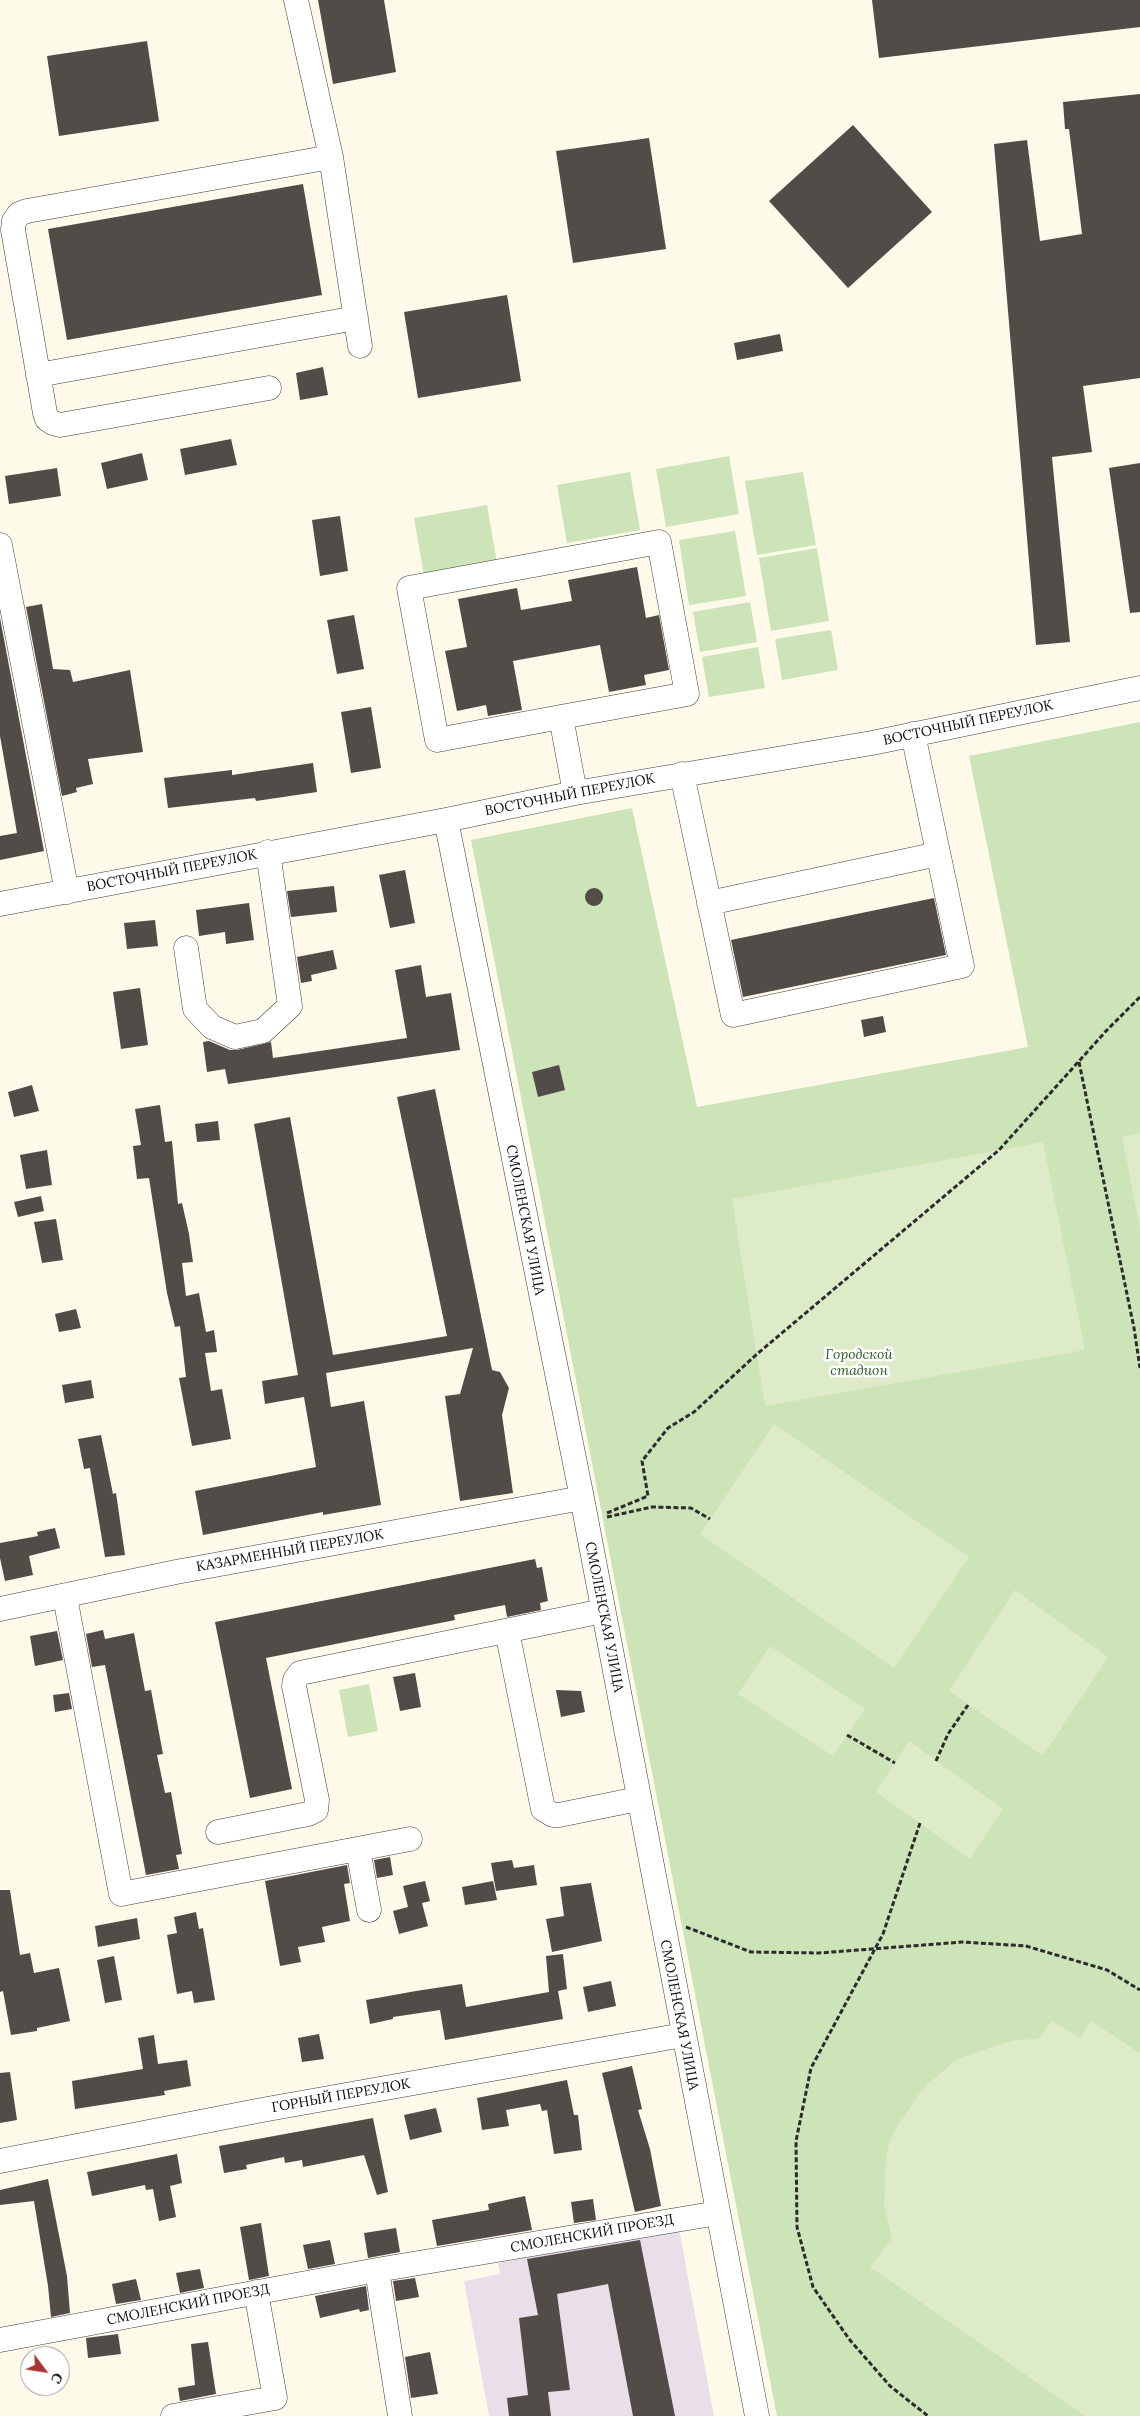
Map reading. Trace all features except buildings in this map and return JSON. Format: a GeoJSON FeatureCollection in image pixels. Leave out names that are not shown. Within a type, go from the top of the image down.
{"type":"FeatureCollection","features":[{"type":"Feature","properties":{"kind":"street"},"geometry":{"type":"LineString","coordinates":[[296,0],[331,157],[360,346]]}},
{"type":"Feature","properties":{"kind":"street"},"geometry":{"type":"LineString","coordinates":[[269,388],[60,425],[53,423],[47,419],[38,374],[13,230],[14,221],[19,214],[331,157]]}},
{"type":"Feature","properties":{"kind":"street"},"geometry":{"type":"LineString","coordinates":[[38,374],[356,318]]}},
{"type":"Feature","properties":{"kind":"street"},"geometry":{"type":"LineString","coordinates":[[659,542],[687,694],[561,717],[437,740],[409,588],[659,542]]}},
{"type":"Feature","properties":{"kind":"street"},"geometry":{"type":"LineString","coordinates":[[0,545],[68,892]]}},
{"type":"Feature","properties":{"kind":"street","name":"ВОСТОЧНЫЙ ПЕРЕУЛОК"},"geometry":{"type":"LineString","coordinates":[[0,904],[446,820],[574,793],[913,734],[1140,688]]}},
{"type":"Feature","properties":{"kind":"street"},"geometry":{"type":"LineString","coordinates":[[561,717],[574,793]]}},
{"type":"Feature","properties":{"kind":"street"},"geometry":{"type":"LineString","coordinates":[[682,774],[733,1015],[962,966],[913,734]]}},
{"type":"Feature","properties":{"kind":"street","name":"СМОЛЕНСКАЯ УЛИЦА"},"geometry":{"type":"LineString","coordinates":[[446,820],[582,1498],[660,1916],[757,2416]]}},
{"type":"Feature","properties":{"kind":"street"},"geometry":{"type":"LineString","coordinates":[[186,948],[195,1009],[212,1027],[236,1037],[263,1031],[290,1006],[268,852]]}},
{"type":"Feature","properties":{"kind":"street"},"geometry":{"type":"LineString","coordinates":[[709,903],[938,854]]}},
{"type":"Feature","properties":{"kind":"street","name":"КАЗАРМЕННЫЙ ПЕРЕУЛОК"},"geometry":{"type":"LineString","coordinates":[[0,1609],[65,1597],[186,1570],[582,1498]]}},
{"type":"Feature","properties":{"kind":"street"},"geometry":{"type":"LineString","coordinates":[[65,1597],[121,1894],[410,1839]]}},
{"type":"Feature","properties":{"kind":"street"},"geometry":{"type":"LineString","coordinates":[[218,1832],[308,1814],[316,1810],[317,1800],[294,1686],[295,1680],[300,1674],[603,1611]]}},
{"type":"Feature","properties":{"kind":"street"},"geometry":{"type":"LineString","coordinates":[[507,1631],[543,1809],[553,1815],[559,1815],[638,1799]]}},
{"type":"Feature","properties":{"kind":"street"},"geometry":{"type":"LineString","coordinates":[[358,1849],[369,1910]]}},
{"type":"Feature","properties":{"kind":"street","name":"ГОРНЫЙ ПЕРЕУЛОК"},"geometry":{"type":"LineString","coordinates":[[0,2161],[262,2110],[683,2035]]}},
{"type":"Feature","properties":{"kind":"street","name":"СМОЛЕНСКИЙ ПРОЕЗД"},"geometry":{"type":"LineString","coordinates":[[0,2340],[376,2270],[718,2213]]}},
{"type":"Feature","properties":{"kind":"street"},"geometry":{"type":"LineString","coordinates":[[376,2270],[400,2416]]}},
{"type":"Feature","properties":{"kind":"street"},"geometry":{"type":"LineString","coordinates":[[173,2416],[237,2410],[274,2398],[256,2292]]}},
{"type":"Feature","properties":{"kind":"path"},"geometry":{"type":"LineString","coordinates":[[586,1522],[648,1496],[642,1460],[668,1428],[694,1412],[757,1354],[999,1150],[1140,997]]}},
{"type":"Feature","properties":{"kind":"path"},"geometry":{"type":"LineString","coordinates":[[1079,1061],[1134,1328],[1140,1368]]}},
{"type":"Feature","properties":{"kind":"path"},"geometry":{"type":"LineString","coordinates":[[586,1522],[652,1507],[691,1508],[710,1519]]}},
{"type":"Feature","properties":{"kind":"path"},"geometry":{"type":"LineString","coordinates":[[936,1761],[948,1734],[968,1705]]}},
{"type":"Feature","properties":{"kind":"path"},"geometry":{"type":"LineString","coordinates":[[847,1735],[895,1763]]}},
{"type":"Feature","properties":{"kind":"path"},"geometry":{"type":"LineString","coordinates":[[920,1823],[883,1934],[811,2068],[796,2141],[796,2226],[814,2287],[849,2339],[890,2386],[928,2416]]}},
{"type":"Feature","properties":{"kind":"path"},"geometry":{"type":"LineString","coordinates":[[660,1916],[751,1952],[819,1953],[963,1942],[1026,1946],[1107,1970],[1140,1990]]}},
{"type":"Feature","properties":{"kind":"shaded area"},"geometry":{"type":"Polygon","coordinates":[[[679,2229],[714,2416],[489,2416],[464,2281],[500,2274],[498,2263],[679,2229]]]}},
{"type":"Feature","properties":{"kind":"green space"},"geometry":{"type":"Polygon","coordinates":[[[729,456],[739,514],[666,527],[656,469],[729,456]]]}},
{"type":"Feature","properties":{"kind":"green space"},"geometry":{"type":"Polygon","coordinates":[[[630,472],[640,530],[567,543],[557,485],[630,472]]]}},
{"type":"Feature","properties":{"kind":"green space"},"geometry":{"type":"Polygon","coordinates":[[[803,472],[816,545],[757,555],[745,481],[803,472]]]}},
{"type":"Feature","properties":{"kind":"green space"},"geometry":{"type":"Polygon","coordinates":[[[487,505],[497,563],[424,576],[414,518],[487,505]]]}},
{"type":"Feature","properties":{"kind":"green space"},"geometry":{"type":"Polygon","coordinates":[[[735,531],[746,596],[689,605],[679,540],[735,531]]]}},
{"type":"Feature","properties":{"kind":"green space"},"geometry":{"type":"Polygon","coordinates":[[[817,548],[829,621],[771,631],[759,558],[817,548]]]}},
{"type":"Feature","properties":{"kind":"green space"},"geometry":{"type":"Polygon","coordinates":[[[750,602],[757,642],[700,652],[693,612],[750,602]]]}},
{"type":"Feature","properties":{"kind":"green space"},"geometry":{"type":"Polygon","coordinates":[[[831,630],[838,670],[782,680],[775,639],[831,630]]]}},
{"type":"Feature","properties":{"kind":"green space"},"geometry":{"type":"Polygon","coordinates":[[[758,647],[765,688],[709,697],[702,657],[758,647]]]}},
{"type":"Feature","properties":{"kind":"green space","name":"Городской стадион"},"geometry":{"type":"Polygon","coordinates":[[[1140,722],[1140,2416],[777,2416],[471,840],[632,808],[697,1107],[1028,1047],[969,756],[1140,722]]]}},
{"type":"Feature","properties":{"kind":"green space"},"geometry":{"type":"Polygon","coordinates":[[[1140,1133],[1140,1228],[1122,1137],[1140,1133]]]}},
{"type":"Feature","properties":{"kind":"green space"},"geometry":{"type":"Polygon","coordinates":[[[1043,1142],[1085,1350],[765,1406],[732,1199],[1043,1142]]]}},
{"type":"Feature","properties":{"kind":"green space"},"geometry":{"type":"Polygon","coordinates":[[[774,1424],[969,1557],[894,1668],[700,1534],[774,1424]]]}},
{"type":"Feature","properties":{"kind":"green space"},"geometry":{"type":"Polygon","coordinates":[[[1015,1590],[1108,1657],[1043,1756],[949,1691],[1015,1590]]]}},
{"type":"Feature","properties":{"kind":"green space"},"geometry":{"type":"Polygon","coordinates":[[[770,1646],[865,1709],[833,1756],[738,1694],[770,1646]]]}},
{"type":"Feature","properties":{"kind":"green space"},"geometry":{"type":"Polygon","coordinates":[[[369,1684],[378,1731],[348,1737],[339,1690],[369,1684]]]}},
{"type":"Feature","properties":{"kind":"green space"},"geometry":{"type":"Polygon","coordinates":[[[909,1741],[1003,1809],[970,1859],[876,1792],[909,1741]]]}},
{"type":"Feature","properties":{"kind":"green space"},"geometry":{"type":"Polygon","coordinates":[[[1052,2021],[1080,2038],[1091,2021],[1140,2053],[1140,2416],[1085,2416],[870,2267],[892,2239],[884,2204],[886,2155],[892,2135],[922,2089],[956,2060],[1016,2040],[1038,2039],[1052,2021]]]}}]}
